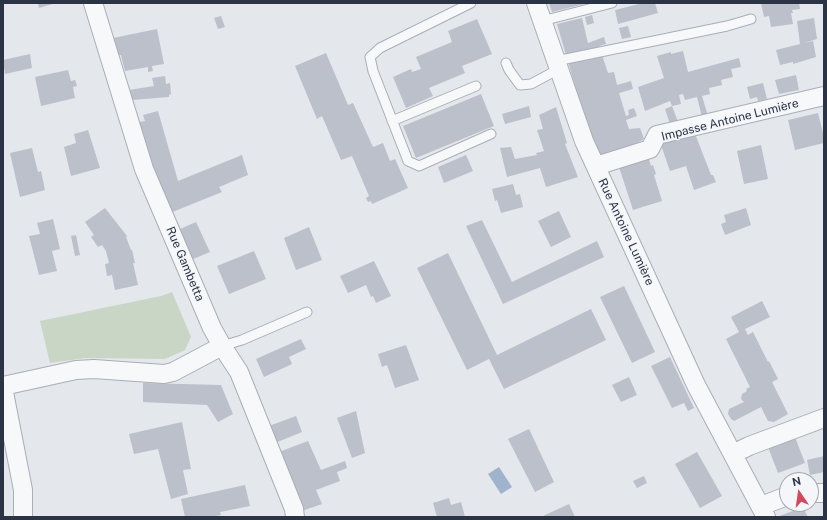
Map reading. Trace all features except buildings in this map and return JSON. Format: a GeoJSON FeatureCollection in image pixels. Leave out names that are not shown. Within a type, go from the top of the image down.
{"type":"FeatureCollection","features":[{"type":"Feature","properties":{"kind":"street","name":"Rue Gambetta"},"geometry":{"type":"LineString","coordinates":[[93,3],[144,169],[212,328],[239,372],[294,509],[295,517]]}},
{"type":"Feature","properties":{"kind":"street","name":"Rue Antoine Lumière"},"geometry":{"type":"LineString","coordinates":[[536,3],[584,141],[696,385],[763,512]]}},
{"type":"Feature","properties":{"kind":"street","name":"Impasse Antoine Lumière"},"geometry":{"type":"LineString","coordinates":[[596,166],[650,149],[657,135],[824,96]]}},
{"type":"Feature","properties":{"kind":"street"},"geometry":{"type":"LineString","coordinates":[[23,517],[23,490],[3,386],[76,370],[94,369],[164,374],[173,372],[222,346]]}},
{"type":"Feature","properties":{"kind":"street"},"geometry":{"type":"LineString","coordinates":[[733,454],[749,446],[824,418]]}},
{"type":"Feature","properties":{"kind":"street"},"geometry":{"type":"LineString","coordinates":[[763,512],[779,501]]}},
{"type":"Feature","properties":{"kind":"lane"},"geometry":{"type":"LineString","coordinates":[[471,3],[380,48],[370,57],[373,71],[408,162],[419,166],[491,134]]}},
{"type":"Feature","properties":{"kind":"lane"},"geometry":{"type":"LineString","coordinates":[[542,21],[612,3]]}},
{"type":"Feature","properties":{"kind":"lane"},"geometry":{"type":"LineString","coordinates":[[506,63],[509,70],[520,85],[531,84],[558,65],[727,26],[751,19]]}},
{"type":"Feature","properties":{"kind":"lane"},"geometry":{"type":"LineString","coordinates":[[392,121],[476,86]]}},
{"type":"Feature","properties":{"kind":"lane"},"geometry":{"type":"LineString","coordinates":[[222,346],[242,340],[307,312]]}},
{"type":"Feature","properties":{"kind":"green space"},"geometry":{"type":"Polygon","coordinates":[[[172,292],[191,337],[185,350],[165,359],[85,358],[50,363],[40,321],[161,296],[172,292]]]}},
{"type":"Feature","properties":{"kind":"water"},"geometry":{"type":"Polygon","coordinates":[[[499,467],[512,487],[501,494],[488,474],[499,467]]]}}]}
